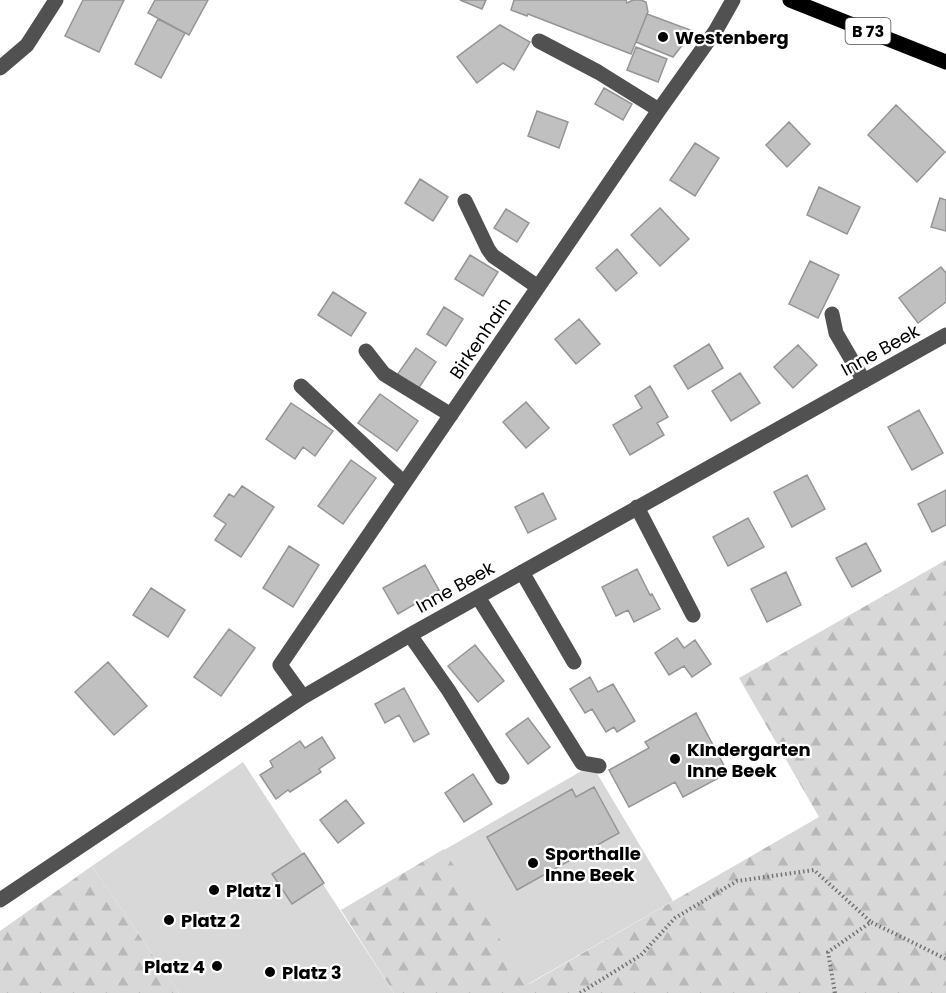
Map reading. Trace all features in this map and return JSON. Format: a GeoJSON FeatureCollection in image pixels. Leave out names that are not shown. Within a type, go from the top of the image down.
{"type":"FeatureCollection","features":[{"type":"Feature","properties":{"kind":"main road","name":"B 73"},"geometry":{"type":"LineString","coordinates":[[790,0],[946,62]]}},
{"type":"Feature","properties":{"kind":"street"},"geometry":{"type":"LineString","coordinates":[[0,68],[27,45],[56,0]]}},
{"type":"Feature","properties":{"kind":"street","name":"Birkenhain"},"geometry":{"type":"LineString","coordinates":[[303,697],[280,665],[716,30],[733,0]]}},
{"type":"Feature","properties":{"kind":"street"},"geometry":{"type":"LineString","coordinates":[[539,41],[598,72],[659,110]]}},
{"type":"Feature","properties":{"kind":"street"},"geometry":{"type":"LineString","coordinates":[[465,201],[493,256],[538,287]]}},
{"type":"Feature","properties":{"kind":"street"},"geometry":{"type":"LineString","coordinates":[[832,314],[836,333],[864,381]]}},
{"type":"Feature","properties":{"kind":"street","name":"Inne Beek"},"geometry":{"type":"LineString","coordinates":[[0,900],[303,697],[946,335]]}},
{"type":"Feature","properties":{"kind":"street"},"geometry":{"type":"LineString","coordinates":[[366,351],[384,374],[451,415]]}},
{"type":"Feature","properties":{"kind":"street"},"geometry":{"type":"LineString","coordinates":[[301,386],[404,483]]}},
{"type":"Feature","properties":{"kind":"street"},"geometry":{"type":"LineString","coordinates":[[637,507],[693,615]]}},
{"type":"Feature","properties":{"kind":"street"},"geometry":{"type":"LineString","coordinates":[[522,572],[574,662]]}},
{"type":"Feature","properties":{"kind":"street"},"geometry":{"type":"LineString","coordinates":[[478,597],[582,763],[599,766]]}},
{"type":"Feature","properties":{"kind":"street"},"geometry":{"type":"LineString","coordinates":[[410,635],[449,691],[502,777]]}},
{"type":"Feature","properties":{"kind":"path"},"geometry":{"type":"LineString","coordinates":[[580,993],[641,955],[675,918],[737,881],[814,870],[871,922],[946,959]]}},
{"type":"Feature","properties":{"kind":"path"},"geometry":{"type":"LineString","coordinates":[[835,993],[828,952],[871,922]]}},
{"type":"Feature","properties":{"kind":"green space"},"geometry":{"type":"Polygon","coordinates":[[[946,560],[946,993],[394,993],[341,910],[444,849],[529,984],[819,817],[739,678],[946,560]]]}},
{"type":"Feature","properties":{"kind":"green space"},"geometry":{"type":"Polygon","coordinates":[[[243,762],[394,993],[179,993],[92,866],[243,762]]]}},
{"type":"Feature","properties":{"kind":"green space"},"geometry":{"type":"Polygon","coordinates":[[[592,765],[673,901],[528,984],[444,850],[592,765]]]}},
{"type":"Feature","properties":{"kind":"green space"},"geometry":{"type":"Polygon","coordinates":[[[92,866],[179,993],[0,993],[0,931],[92,866]]]}},
{"type":"Feature","properties":{"kind":"building"},"geometry":{"type":"Polygon","coordinates":[[[83,0],[124,0],[99,52],[65,36],[83,0]]]}},
{"type":"Feature","properties":{"kind":"building"},"geometry":{"type":"Polygon","coordinates":[[[155,0],[208,0],[189,35],[148,13],[155,0]]]}},
{"type":"Feature","properties":{"kind":"building"},"geometry":{"type":"Polygon","coordinates":[[[460,0],[486,0],[482,9],[460,0]]]}},
{"type":"Feature","properties":{"kind":"building"},"geometry":{"type":"Polygon","coordinates":[[[514,0],[626,0],[627,3],[641,0],[646,2],[648,12],[631,54],[528,14],[527,16],[511,10],[514,0]]]}},
{"type":"Feature","properties":{"kind":"building","name":"Westenberg"},"geometry":{"type":"Polygon","coordinates":[[[647,14],[693,31],[673,57],[636,42],[647,14]]]}},
{"type":"Feature","properties":{"kind":"building"},"geometry":{"type":"Polygon","coordinates":[[[158,19],[185,33],[161,78],[135,64],[158,19]]]}},
{"type":"Feature","properties":{"kind":"building"},"geometry":{"type":"Polygon","coordinates":[[[500,25],[530,42],[514,70],[503,63],[477,83],[457,57],[500,25]]]}},
{"type":"Feature","properties":{"kind":"building"},"geometry":{"type":"Polygon","coordinates":[[[636,47],[667,59],[658,82],[627,70],[636,47]]]}},
{"type":"Feature","properties":{"kind":"building"},"geometry":{"type":"Polygon","coordinates":[[[604,88],[632,104],[623,120],[595,104],[604,88]]]}},
{"type":"Feature","properties":{"kind":"building"},"geometry":{"type":"Polygon","coordinates":[[[896,105],[945,152],[917,182],[868,135],[896,105]]]}},
{"type":"Feature","properties":{"kind":"building"},"geometry":{"type":"Polygon","coordinates":[[[537,111],[568,122],[559,148],[528,136],[537,111]]]}},
{"type":"Feature","properties":{"kind":"building"},"geometry":{"type":"Polygon","coordinates":[[[789,122],[810,144],[787,167],[766,145],[789,122]]]}},
{"type":"Feature","properties":{"kind":"building"},"geometry":{"type":"Polygon","coordinates":[[[695,143],[719,158],[695,196],[670,180],[695,143]]]}},
{"type":"Feature","properties":{"kind":"building"},"geometry":{"type":"Polygon","coordinates":[[[420,179],[448,197],[433,221],[405,203],[420,179]]]}},
{"type":"Feature","properties":{"kind":"building"},"geometry":{"type":"Polygon","coordinates":[[[819,187],[860,207],[847,234],[807,215],[819,187]]]}},
{"type":"Feature","properties":{"kind":"building"},"geometry":{"type":"Polygon","coordinates":[[[940,198],[946,200],[946,231],[931,227],[940,198]]]}},
{"type":"Feature","properties":{"kind":"building"},"geometry":{"type":"Polygon","coordinates":[[[660,208],[689,239],[660,266],[631,235],[660,208]]]}},
{"type":"Feature","properties":{"kind":"building"},"geometry":{"type":"Polygon","coordinates":[[[506,209],[529,223],[517,242],[494,228],[506,209]]]}},
{"type":"Feature","properties":{"kind":"building"},"geometry":{"type":"Polygon","coordinates":[[[617,249],[637,273],[616,291],[596,268],[617,249]]]}},
{"type":"Feature","properties":{"kind":"building"},"geometry":{"type":"Polygon","coordinates":[[[470,255],[498,272],[483,296],[455,279],[470,255]]]}},
{"type":"Feature","properties":{"kind":"building"},"geometry":{"type":"Polygon","coordinates":[[[810,261],[839,275],[818,318],[789,304],[810,261]]]}},
{"type":"Feature","properties":{"kind":"building"},"geometry":{"type":"Polygon","coordinates":[[[941,267],[946,273],[946,302],[918,323],[899,298],[941,267]]]}},
{"type":"Feature","properties":{"kind":"building"},"geometry":{"type":"Polygon","coordinates":[[[333,292],[366,313],[351,336],[318,315],[333,292]]]}},
{"type":"Feature","properties":{"kind":"building"},"geometry":{"type":"Polygon","coordinates":[[[444,307],[463,319],[446,346],[427,334],[444,307]]]}},
{"type":"Feature","properties":{"kind":"building"},"geometry":{"type":"Polygon","coordinates":[[[579,319],[600,344],[576,364],[555,339],[579,319]]]}},
{"type":"Feature","properties":{"kind":"building"},"geometry":{"type":"Polygon","coordinates":[[[709,344],[723,368],[688,389],[674,366],[709,344]]]}},
{"type":"Feature","properties":{"kind":"building"},"geometry":{"type":"Polygon","coordinates":[[[798,345],[817,365],[793,388],[774,367],[798,345]]]}},
{"type":"Feature","properties":{"kind":"building"},"geometry":{"type":"Polygon","coordinates":[[[416,348],[436,362],[418,389],[397,375],[416,348]]]}},
{"type":"Feature","properties":{"kind":"building"},"geometry":{"type":"Polygon","coordinates":[[[740,373],[760,403],[731,421],[712,391],[740,373]]]}},
{"type":"Feature","properties":{"kind":"building"},"geometry":{"type":"Polygon","coordinates":[[[650,386],[668,417],[657,423],[664,435],[630,455],[613,425],[642,408],[635,396],[650,386]]]}},
{"type":"Feature","properties":{"kind":"building"},"geometry":{"type":"Polygon","coordinates":[[[380,394],[418,421],[397,451],[358,423],[380,394]]]}},
{"type":"Feature","properties":{"kind":"building"},"geometry":{"type":"Polygon","coordinates":[[[526,402],[549,428],[526,448],[503,422],[526,402]]]}},
{"type":"Feature","properties":{"kind":"building"},"geometry":{"type":"Polygon","coordinates":[[[291,403],[333,431],[315,456],[303,447],[295,459],[266,439],[291,403]]]}},
{"type":"Feature","properties":{"kind":"building"},"geometry":{"type":"Polygon","coordinates":[[[919,410],[943,453],[912,470],[888,427],[919,410]]]}},
{"type":"Feature","properties":{"kind":"building"},"geometry":{"type":"Polygon","coordinates":[[[351,460],[376,478],[343,524],[318,506],[351,460]]]}},
{"type":"Feature","properties":{"kind":"building"},"geometry":{"type":"Polygon","coordinates":[[[807,475],[825,509],[792,527],[774,492],[807,475]]]}},
{"type":"Feature","properties":{"kind":"building"},"geometry":{"type":"Polygon","coordinates":[[[242,486],[274,507],[241,557],[215,540],[226,524],[214,516],[229,494],[234,497],[242,486]]]}},
{"type":"Feature","properties":{"kind":"building"},"geometry":{"type":"Polygon","coordinates":[[[946,490],[946,525],[932,532],[918,504],[946,490]]]}},
{"type":"Feature","properties":{"kind":"building"},"geometry":{"type":"Polygon","coordinates":[[[543,493],[556,519],[528,533],[515,507],[543,493]]]}},
{"type":"Feature","properties":{"kind":"building"},"geometry":{"type":"Polygon","coordinates":[[[748,518],[764,547],[728,566],[713,537],[748,518]]]}},
{"type":"Feature","properties":{"kind":"building"},"geometry":{"type":"Polygon","coordinates":[[[866,543],[881,571],[852,587],[836,558],[866,543]]]}},
{"type":"Feature","properties":{"kind":"building"},"geometry":{"type":"Polygon","coordinates":[[[289,546],[319,565],[293,607],[263,588],[289,546]]]}},
{"type":"Feature","properties":{"kind":"building"},"geometry":{"type":"Polygon","coordinates":[[[425,565],[439,590],[398,614],[383,588],[425,565]]]}},
{"type":"Feature","properties":{"kind":"building"},"geometry":{"type":"Polygon","coordinates":[[[637,569],[660,609],[634,622],[628,610],[616,616],[602,587],[637,569]]]}},
{"type":"Feature","properties":{"kind":"building"},"geometry":{"type":"Polygon","coordinates":[[[786,572],[801,605],[767,622],[751,589],[786,572]]]}},
{"type":"Feature","properties":{"kind":"building"},"geometry":{"type":"Polygon","coordinates":[[[151,588],[185,610],[168,637],[133,615],[151,588]]]}},
{"type":"Feature","properties":{"kind":"building"},"geometry":{"type":"Polygon","coordinates":[[[229,629],[255,648],[221,696],[194,677],[229,629]]]}},
{"type":"Feature","properties":{"kind":"building"},"geometry":{"type":"Polygon","coordinates":[[[677,638],[684,648],[695,640],[711,664],[692,677],[684,666],[669,675],[655,653],[677,638]]]}},
{"type":"Feature","properties":{"kind":"building"},"geometry":{"type":"Polygon","coordinates":[[[475,645],[504,681],[478,702],[448,666],[475,645]]]}},
{"type":"Feature","properties":{"kind":"building"},"geometry":{"type":"Polygon","coordinates":[[[108,662],[147,706],[114,735],[75,692],[108,662]]]}},
{"type":"Feature","properties":{"kind":"building"},"geometry":{"type":"Polygon","coordinates":[[[590,677],[598,692],[613,684],[635,721],[617,732],[614,727],[606,732],[592,709],[585,713],[570,689],[590,677]]]}},
{"type":"Feature","properties":{"kind":"building"},"geometry":{"type":"Polygon","coordinates":[[[404,688],[429,734],[414,742],[399,715],[385,723],[375,704],[404,688]]]}},
{"type":"Feature","properties":{"kind":"building","name":"KIndergarten Inne Beek"},"geometry":{"type":"Polygon","coordinates":[[[696,713],[728,773],[683,797],[675,782],[629,807],[609,770],[649,748],[645,742],[696,713]]]}},
{"type":"Feature","properties":{"kind":"building"},"geometry":{"type":"Polygon","coordinates":[[[528,718],[550,747],[528,764],[506,734],[528,718]]]}},
{"type":"Feature","properties":{"kind":"building"},"geometry":{"type":"Polygon","coordinates":[[[322,737],[335,758],[319,769],[321,772],[276,799],[260,775],[273,767],[270,761],[300,741],[305,748],[322,737]]]}},
{"type":"Feature","properties":{"kind":"building"},"geometry":{"type":"Polygon","coordinates":[[[473,774],[492,804],[464,822],[445,793],[473,774]]]}},
{"type":"Feature","properties":{"kind":"building","name":"Sporthalle Inne Beek"},"geometry":{"type":"Polygon","coordinates":[[[594,787],[619,833],[517,890],[487,837],[572,789],[576,797],[594,787]]]}},
{"type":"Feature","properties":{"kind":"building"},"geometry":{"type":"Polygon","coordinates":[[[346,800],[364,823],[338,843],[320,820],[346,800]]]}},
{"type":"Feature","properties":{"kind":"building"},"geometry":{"type":"Polygon","coordinates":[[[304,853],[324,883],[292,904],[272,874],[304,853]]]}},
{"type":"Feature","properties":{"kind":"place","name":"Westenberg"},"geometry":{"type":"Point","coordinates":[663,37]}},
{"type":"Feature","properties":{"kind":"place","name":"KIndergarten Inne Beek"},"geometry":{"type":"Point","coordinates":[675,759]}},
{"type":"Feature","properties":{"kind":"place","name":"Sporthalle Inne Beek"},"geometry":{"type":"Point","coordinates":[533,863]}},
{"type":"Feature","properties":{"kind":"place","name":"Platz 1"},"geometry":{"type":"Point","coordinates":[214,890]}},
{"type":"Feature","properties":{"kind":"place","name":"Platz 2"},"geometry":{"type":"Point","coordinates":[169,920]}},
{"type":"Feature","properties":{"kind":"place","name":"Platz 4"},"geometry":{"type":"Point","coordinates":[217,966]}},
{"type":"Feature","properties":{"kind":"place","name":"Platz 3"},"geometry":{"type":"Point","coordinates":[270,972]}}]}
